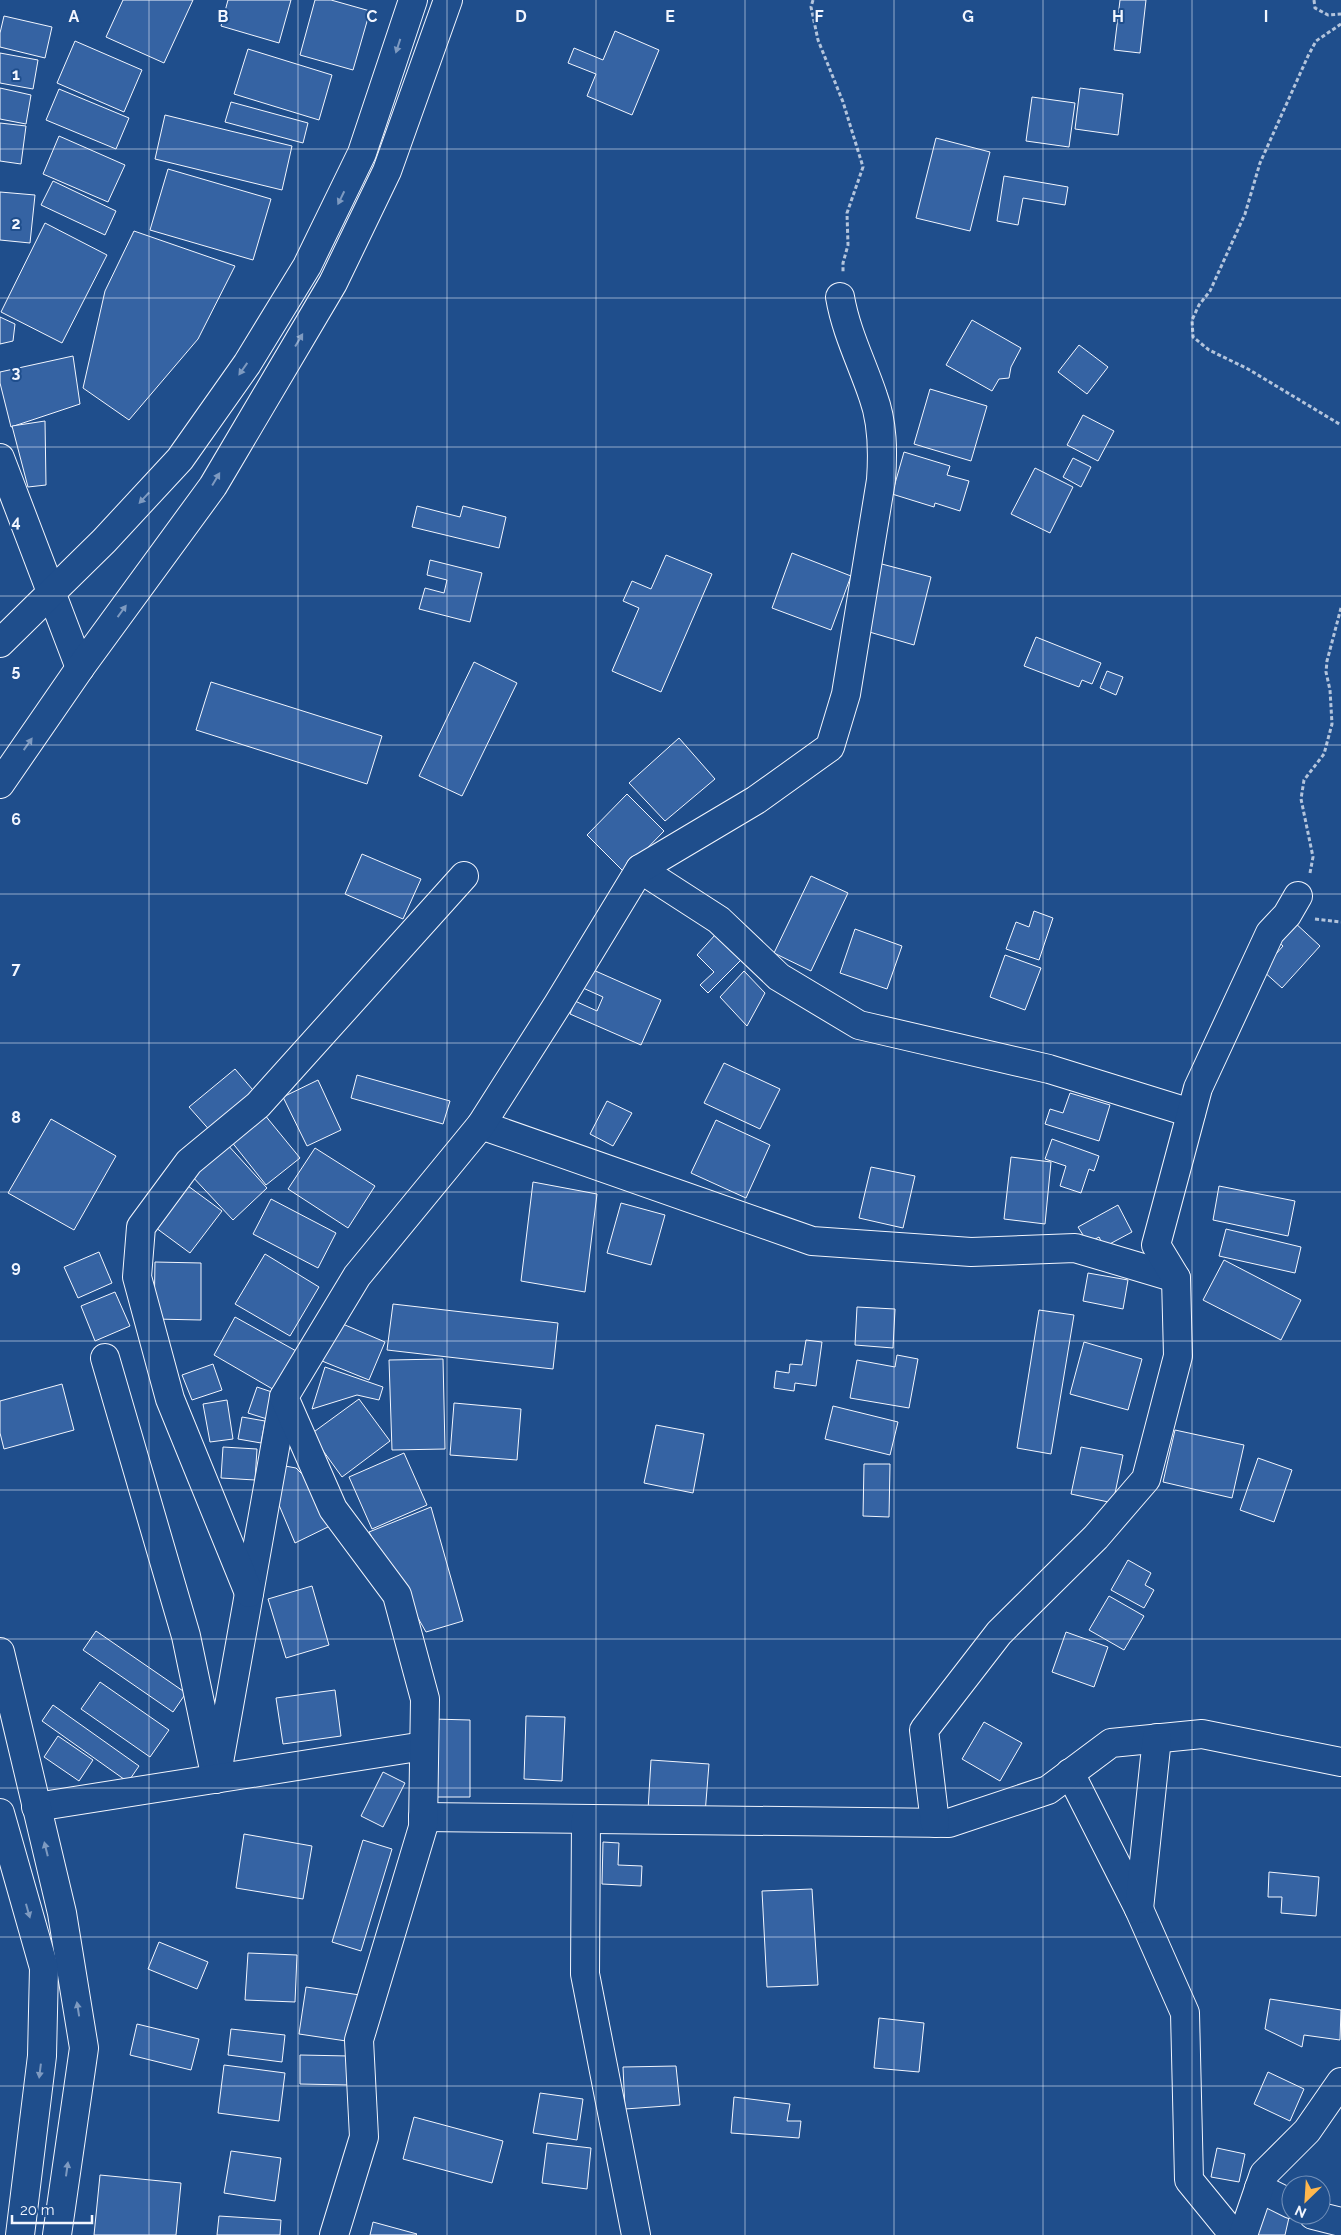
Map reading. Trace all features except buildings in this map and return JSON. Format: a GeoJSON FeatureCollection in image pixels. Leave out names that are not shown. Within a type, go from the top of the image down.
{"type":"FeatureCollection","features":[{"type":"Feature","properties":{"kind":"street"},"geometry":{"type":"LineString","coordinates":[[0,643],[53,592],[180,459],[247,364],[302,274],[362,154],[413,0]]}},
{"type":"Feature","properties":{"kind":"street"},"geometry":{"type":"LineString","coordinates":[[0,784],[80,668],[213,486],[333,284],[387,171],[448,0]]}},
{"type":"Feature","properties":{"kind":"street"},"geometry":{"type":"LineString","coordinates":[[216,1778],[284,1397],[357,1276],[480,1125],[558,1004],[640,869],[756,800],[830,747],[846,694],[881,480],[882,459],[882,438],[875,403],[843,318],[840,297]]}},
{"type":"Feature","properties":{"kind":"street"},"geometry":{"type":"LineString","coordinates":[[0,458],[53,592],[80,668]]}},
{"type":"Feature","properties":{"kind":"street"},"geometry":{"type":"LineString","coordinates":[[640,869],[719,920],[779,977],[859,1025],[1049,1069],[1191,1113]]}},
{"type":"Feature","properties":{"kind":"street"},"geometry":{"type":"LineString","coordinates":[[248,1593],[170,1399],[138,1277],[141,1227],[189,1162],[258,1104],[464,876]]}},
{"type":"Feature","properties":{"kind":"street"},"geometry":{"type":"LineString","coordinates":[[935,1823],[924,1730],[999,1633],[1096,1537],[1146,1479],[1178,1356],[1176,1278],[1156,1245],[1198,1088],[1270,933],[1287,915],[1298,896]]}},
{"type":"Feature","properties":{"kind":"street"},"geometry":{"type":"LineString","coordinates":[[480,1125],[812,1241],[971,1252],[1075,1248],[1176,1278]]}},
{"type":"Feature","properties":{"kind":"street"},"geometry":{"type":"LineString","coordinates":[[105,1358],[186,1636],[216,1778]]}},
{"type":"Feature","properties":{"kind":"street"},"geometry":{"type":"LineString","coordinates":[[284,1397],[333,1509],[398,1595],[425,1699],[423,1827],[359,2040],[364,2137],[334,2235]]}},
{"type":"Feature","properties":{"kind":"street"},"geometry":{"type":"LineString","coordinates":[[0,1652],[62,1913],[84,2048],[57,2235]]}},
{"type":"Feature","properties":{"kind":"street"},"geometry":{"type":"LineString","coordinates":[[423,1817],[949,1823],[1048,1790],[1111,1743],[1202,1734],[1341,1762]]}},
{"type":"Feature","properties":{"kind":"street"},"geometry":{"type":"LineString","coordinates":[[1139,1909],[1158,1738]]}},
{"type":"Feature","properties":{"kind":"street"},"geometry":{"type":"LineString","coordinates":[[36,1807],[424,1746]]}},
{"type":"Feature","properties":{"kind":"street"},"geometry":{"type":"LineString","coordinates":[[1070,1773],[1139,1909],[1185,2014],[1189,2180],[1234,2235]]}},
{"type":"Feature","properties":{"kind":"street"},"geometry":{"type":"LineString","coordinates":[[0,1813],[44,1968],[42,2056],[20,2235]]}},
{"type":"Feature","properties":{"kind":"street"},"geometry":{"type":"LineString","coordinates":[[586,1819],[585,1974],[636,2235]]}},
{"type":"Feature","properties":{"kind":"street"},"geometry":{"type":"LineString","coordinates":[[1243,2235],[1264,2174],[1307,2130],[1341,2082]]}},
{"type":"Feature","properties":{"kind":"street"},"geometry":{"type":"LineString","coordinates":[[1259,2188],[1281,2199]]}},
{"type":"Feature","properties":{"kind":"path"},"geometry":{"type":"LineString","coordinates":[[813,0],[811,7],[818,40],[843,102],[863,167],[847,214],[848,246],[843,263],[840,297]]}},
{"type":"Feature","properties":{"kind":"path"},"geometry":{"type":"LineString","coordinates":[[1314,0],[1315,8],[1322,12],[1341,14]]}},
{"type":"Feature","properties":{"kind":"path"},"geometry":{"type":"LineString","coordinates":[[1341,24],[1316,41],[1308,56],[1260,163],[1245,214],[1210,291],[1192,320],[1193,337],[1209,350],[1248,369],[1341,425]]}},
{"type":"Feature","properties":{"kind":"path"},"geometry":{"type":"LineString","coordinates":[[1298,896],[1310,875],[1313,857],[1301,799],[1304,780],[1324,754],[1329,739],[1332,724],[1330,690],[1326,672],[1327,661],[1341,608]]}}]}
